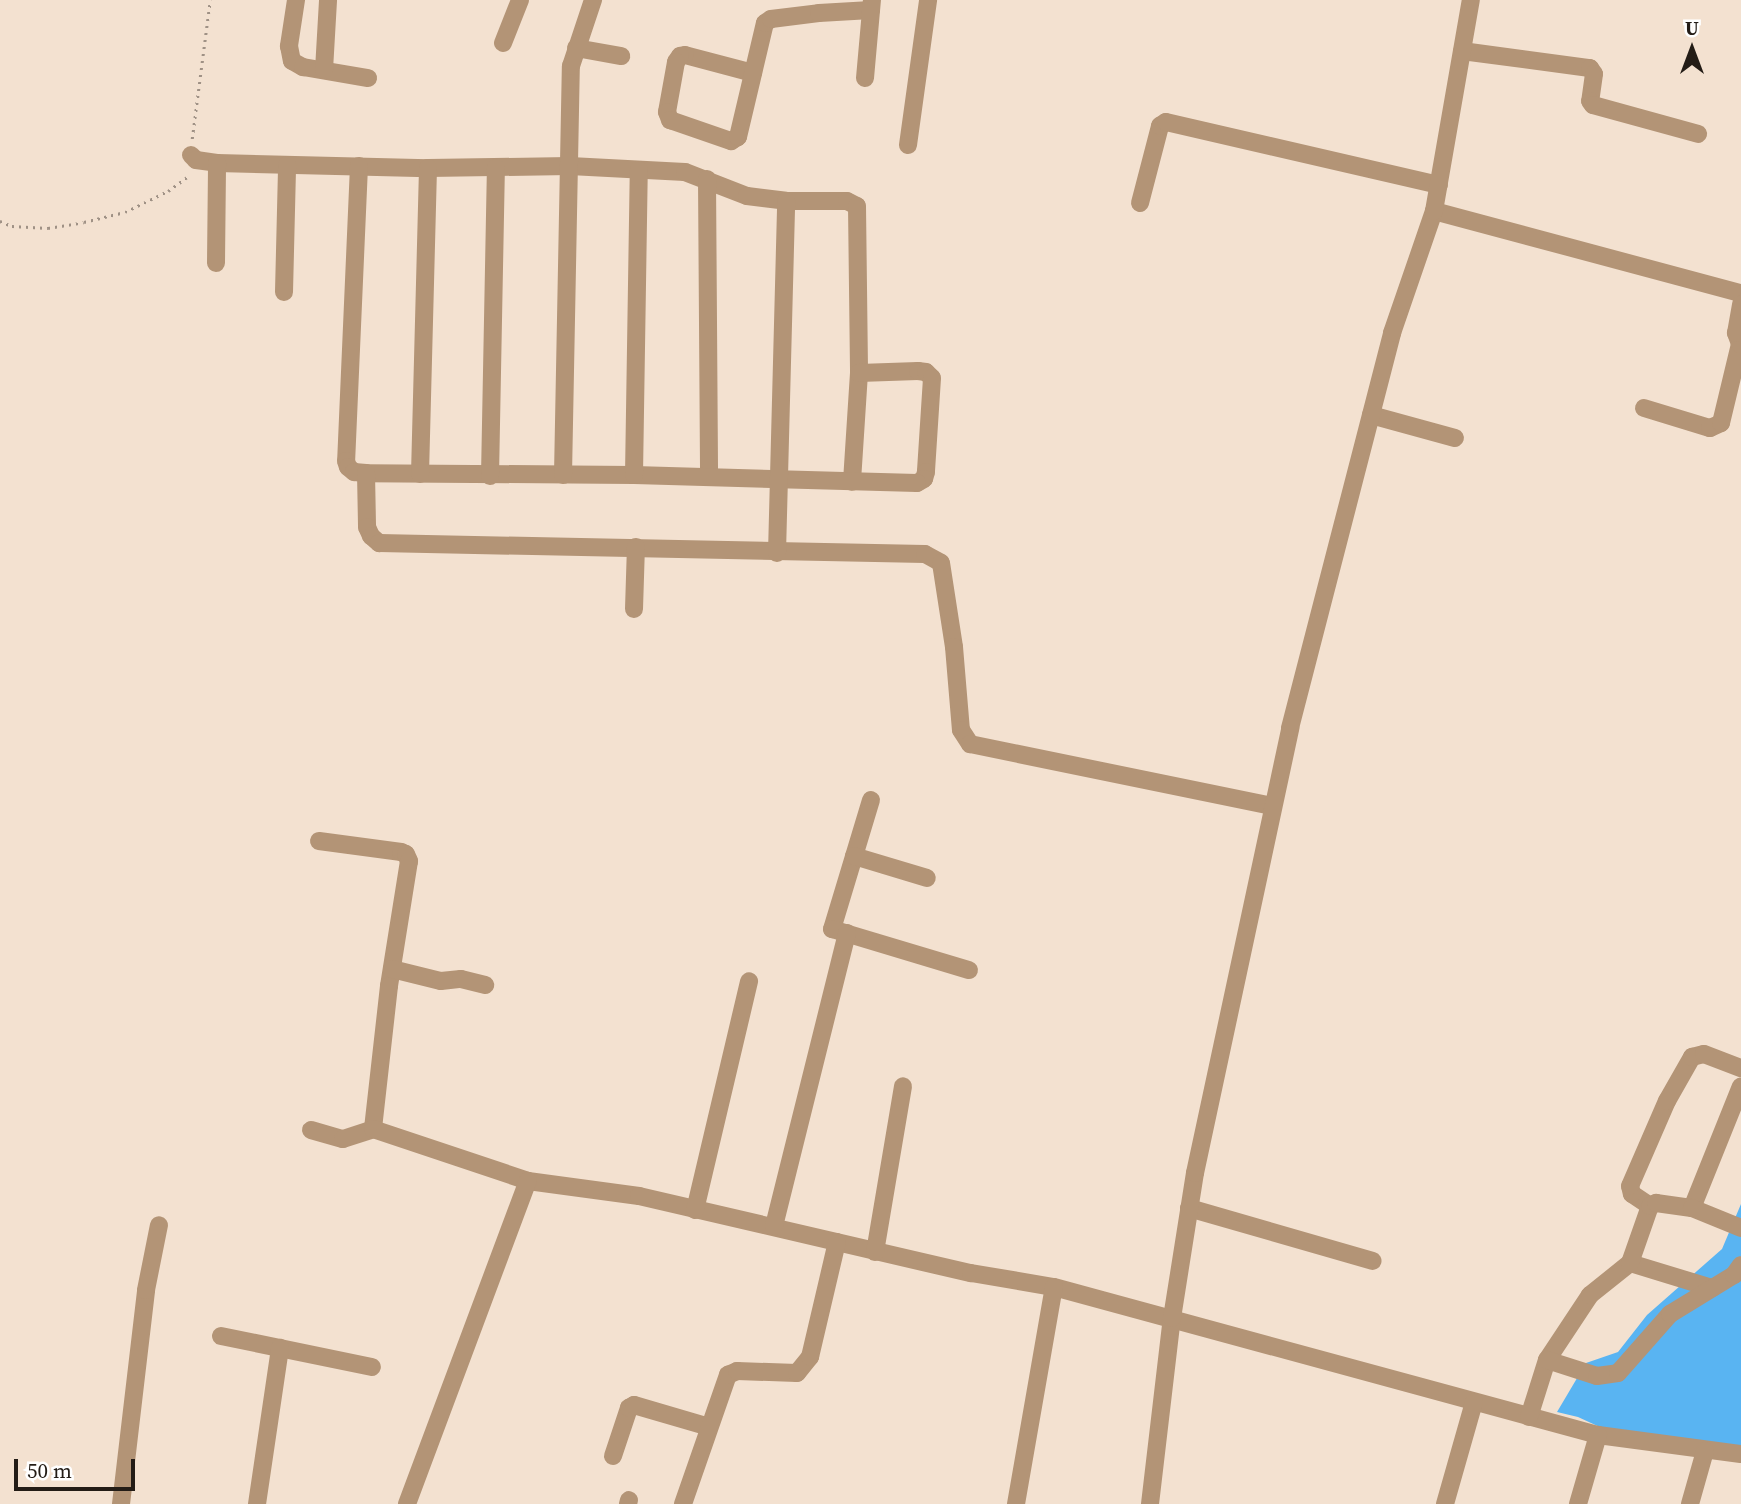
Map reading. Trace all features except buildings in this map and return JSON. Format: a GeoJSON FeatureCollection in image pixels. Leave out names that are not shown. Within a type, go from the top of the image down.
{"type":"FeatureCollection","features":[{"type":"Feature","properties":{"kind":"street"},"geometry":{"type":"LineString","coordinates":[[296,0],[289,46],[292,61],[303,67],[368,78]]}},
{"type":"Feature","properties":{"kind":"street"},"geometry":{"type":"LineString","coordinates":[[324,70],[328,0]]}},
{"type":"Feature","properties":{"kind":"street"},"geometry":{"type":"LineString","coordinates":[[503,43],[520,0]]}},
{"type":"Feature","properties":{"kind":"street"},"geometry":{"type":"LineString","coordinates":[[563,475],[571,66],[593,0]]}},
{"type":"Feature","properties":{"kind":"street"},"geometry":{"type":"LineString","coordinates":[[908,145],[928,0]]}},
{"type":"Feature","properties":{"kind":"street"},"geometry":{"type":"LineString","coordinates":[[1150,1504],[1172,1318],[1189,1208],[1273,806],[1290,728],[1392,333],[1434,211],[1471,0]]}},
{"type":"Feature","properties":{"kind":"street"},"geometry":{"type":"LineString","coordinates":[[753,73],[685,55],[680,57],[676,62],[667,112],[670,120],[731,141],[738,137],[765,23],[771,19],[872,5],[865,78]]}},
{"type":"Feature","properties":{"kind":"street"},"geometry":{"type":"LineString","coordinates":[[576,48],[621,56]]}},
{"type":"Feature","properties":{"kind":"street"},"geometry":{"type":"LineString","coordinates":[[1462,51],[1590,68],[1594,74],[1590,101],[1592,105],[1698,134]]}},
{"type":"Feature","properties":{"kind":"street"},"geometry":{"type":"LineString","coordinates":[[1140,203],[1160,126],[1166,122],[1440,185]]}},
{"type":"Feature","properties":{"kind":"street"},"geometry":{"type":"LineString","coordinates":[[216,263],[204,160],[428,168],[570,166],[685,172],[747,196],[786,201],[847,201],[858,206],[859,373],[852,482]]}},
{"type":"Feature","properties":{"kind":"street"},"geometry":{"type":"LineString","coordinates":[[284,292],[287,165]]}},
{"type":"Feature","properties":{"kind":"street"},"geometry":{"type":"LineString","coordinates":[[359,166],[346,461],[354,472],[490,476],[634,475],[917,483],[924,479],[927,459],[932,378],[926,372],[918,371],[859,373]]}},
{"type":"Feature","properties":{"kind":"street"},"geometry":{"type":"LineString","coordinates":[[420,474],[428,168]]}},
{"type":"Feature","properties":{"kind":"street"},"geometry":{"type":"LineString","coordinates":[[490,476],[496,168]]}},
{"type":"Feature","properties":{"kind":"street"},"geometry":{"type":"LineString","coordinates":[[634,475],[639,170]]}},
{"type":"Feature","properties":{"kind":"street"},"geometry":{"type":"LineString","coordinates":[[707,179],[709,477]]}},
{"type":"Feature","properties":{"kind":"street"},"geometry":{"type":"LineString","coordinates":[[778,553],[786,201]]}},
{"type":"Feature","properties":{"kind":"street"},"geometry":{"type":"LineString","coordinates":[[1434,211],[1741,293]]}},
{"type":"Feature","properties":{"kind":"street"},"geometry":{"type":"LineString","coordinates":[[1644,408],[1710,428],[1721,423],[1740,344],[1736,333],[1741,304]]}},
{"type":"Feature","properties":{"kind":"street"},"geometry":{"type":"LineString","coordinates":[[1371,415],[1455,438]]}},
{"type":"Feature","properties":{"kind":"street"},"geometry":{"type":"LineString","coordinates":[[366,473],[367,527],[371,536],[379,543],[926,554],[941,563],[954,647],[961,730],[970,744],[1273,806]]}},
{"type":"Feature","properties":{"kind":"street"},"geometry":{"type":"LineString","coordinates":[[634,609],[636,547]]}},
{"type":"Feature","properties":{"kind":"street"},"geometry":{"type":"LineString","coordinates":[[871,800],[832,929],[969,970]]}},
{"type":"Feature","properties":{"kind":"street"},"geometry":{"type":"LineString","coordinates":[[319,841],[407,854],[409,860],[392,969],[373,1129]]}},
{"type":"Feature","properties":{"kind":"street"},"geometry":{"type":"LineString","coordinates":[[854,856],[927,878]]}},
{"type":"Feature","properties":{"kind":"street"},"geometry":{"type":"LineString","coordinates":[[774,1226],[847,933]]}},
{"type":"Feature","properties":{"kind":"street"},"geometry":{"type":"LineString","coordinates":[[392,969],[441,981],[461,979],[485,985]]}},
{"type":"Feature","properties":{"kind":"street"},"geometry":{"type":"LineString","coordinates":[[695,1209],[749,981]]}},
{"type":"Feature","properties":{"kind":"street"},"geometry":{"type":"LineString","coordinates":[[1650,1206],[1632,1194],[1630,1186],[1667,1101],[1692,1057],[1704,1054],[1741,1068]]}},
{"type":"Feature","properties":{"kind":"street"},"geometry":{"type":"LineString","coordinates":[[875,1252],[904,1086]]}},
{"type":"Feature","properties":{"kind":"street"},"geometry":{"type":"LineString","coordinates":[[1692,1208],[1741,1087]]}},
{"type":"Feature","properties":{"kind":"street"},"geometry":{"type":"LineString","coordinates":[[311,1130],[343,1139],[373,1129],[528,1181],[639,1196],[875,1252],[1054,1287],[1598,1436],[1741,1454]]}},
{"type":"Feature","properties":{"kind":"street"},"geometry":{"type":"LineString","coordinates":[[407,1504],[528,1181]]}},
{"type":"Feature","properties":{"kind":"street"},"geometry":{"type":"LineString","coordinates":[[1529,1417],[1547,1360],[1590,1296],[1630,1263],[1650,1206],[1656,1203],[1692,1208],[1741,1228]]}},
{"type":"Feature","properties":{"kind":"street"},"geometry":{"type":"LineString","coordinates":[[1189,1208],[1373,1261]]}},
{"type":"Feature","properties":{"kind":"street"},"geometry":{"type":"LineString","coordinates":[[121,1504],[143,1313],[159,1225]]}},
{"type":"Feature","properties":{"kind":"street"},"geometry":{"type":"LineString","coordinates":[[682,1504],[727,1375],[737,1371],[797,1373],[810,1357],[837,1242]]}},
{"type":"Feature","properties":{"kind":"street"},"geometry":{"type":"LineString","coordinates":[[1630,1263],[1712,1288]]}},
{"type":"Feature","properties":{"kind":"street"},"geometry":{"type":"LineString","coordinates":[[1547,1360],[1597,1376],[1609,1377],[1618,1373],[1670,1314],[1734,1275],[1741,1265]]}},
{"type":"Feature","properties":{"kind":"street"},"geometry":{"type":"LineString","coordinates":[[1016,1504],[1054,1287]]}},
{"type":"Feature","properties":{"kind":"street"},"geometry":{"type":"LineString","coordinates":[[222,1336],[372,1367]]}},
{"type":"Feature","properties":{"kind":"street"},"geometry":{"type":"LineString","coordinates":[[257,1504],[280,1348]]}},
{"type":"Feature","properties":{"kind":"street"},"geometry":{"type":"LineString","coordinates":[[1445,1504],[1474,1402]]}},
{"type":"Feature","properties":{"kind":"street"},"geometry":{"type":"LineString","coordinates":[[613,1456],[629,1408],[634,1405],[709,1427]]}},
{"type":"Feature","properties":{"kind":"street"},"geometry":{"type":"LineString","coordinates":[[1578,1504],[1598,1436]]}},
{"type":"Feature","properties":{"kind":"street"},"geometry":{"type":"LineString","coordinates":[[1690,1504],[1705,1451]]}},
{"type":"Feature","properties":{"kind":"path"},"geometry":{"type":"LineString","coordinates":[[0,221],[12,226],[48,228],[125,212],[168,191],[204,160],[210,0]]}},
{"type":"Feature","properties":{"kind":"water"},"geometry":{"type":"Polygon","coordinates":[[[1741,1204],[1741,1455],[1628,1440],[1578,1417],[1557,1412],[1586,1363],[1618,1352],[1647,1315],[1722,1249],[1741,1204]]]}}]}
